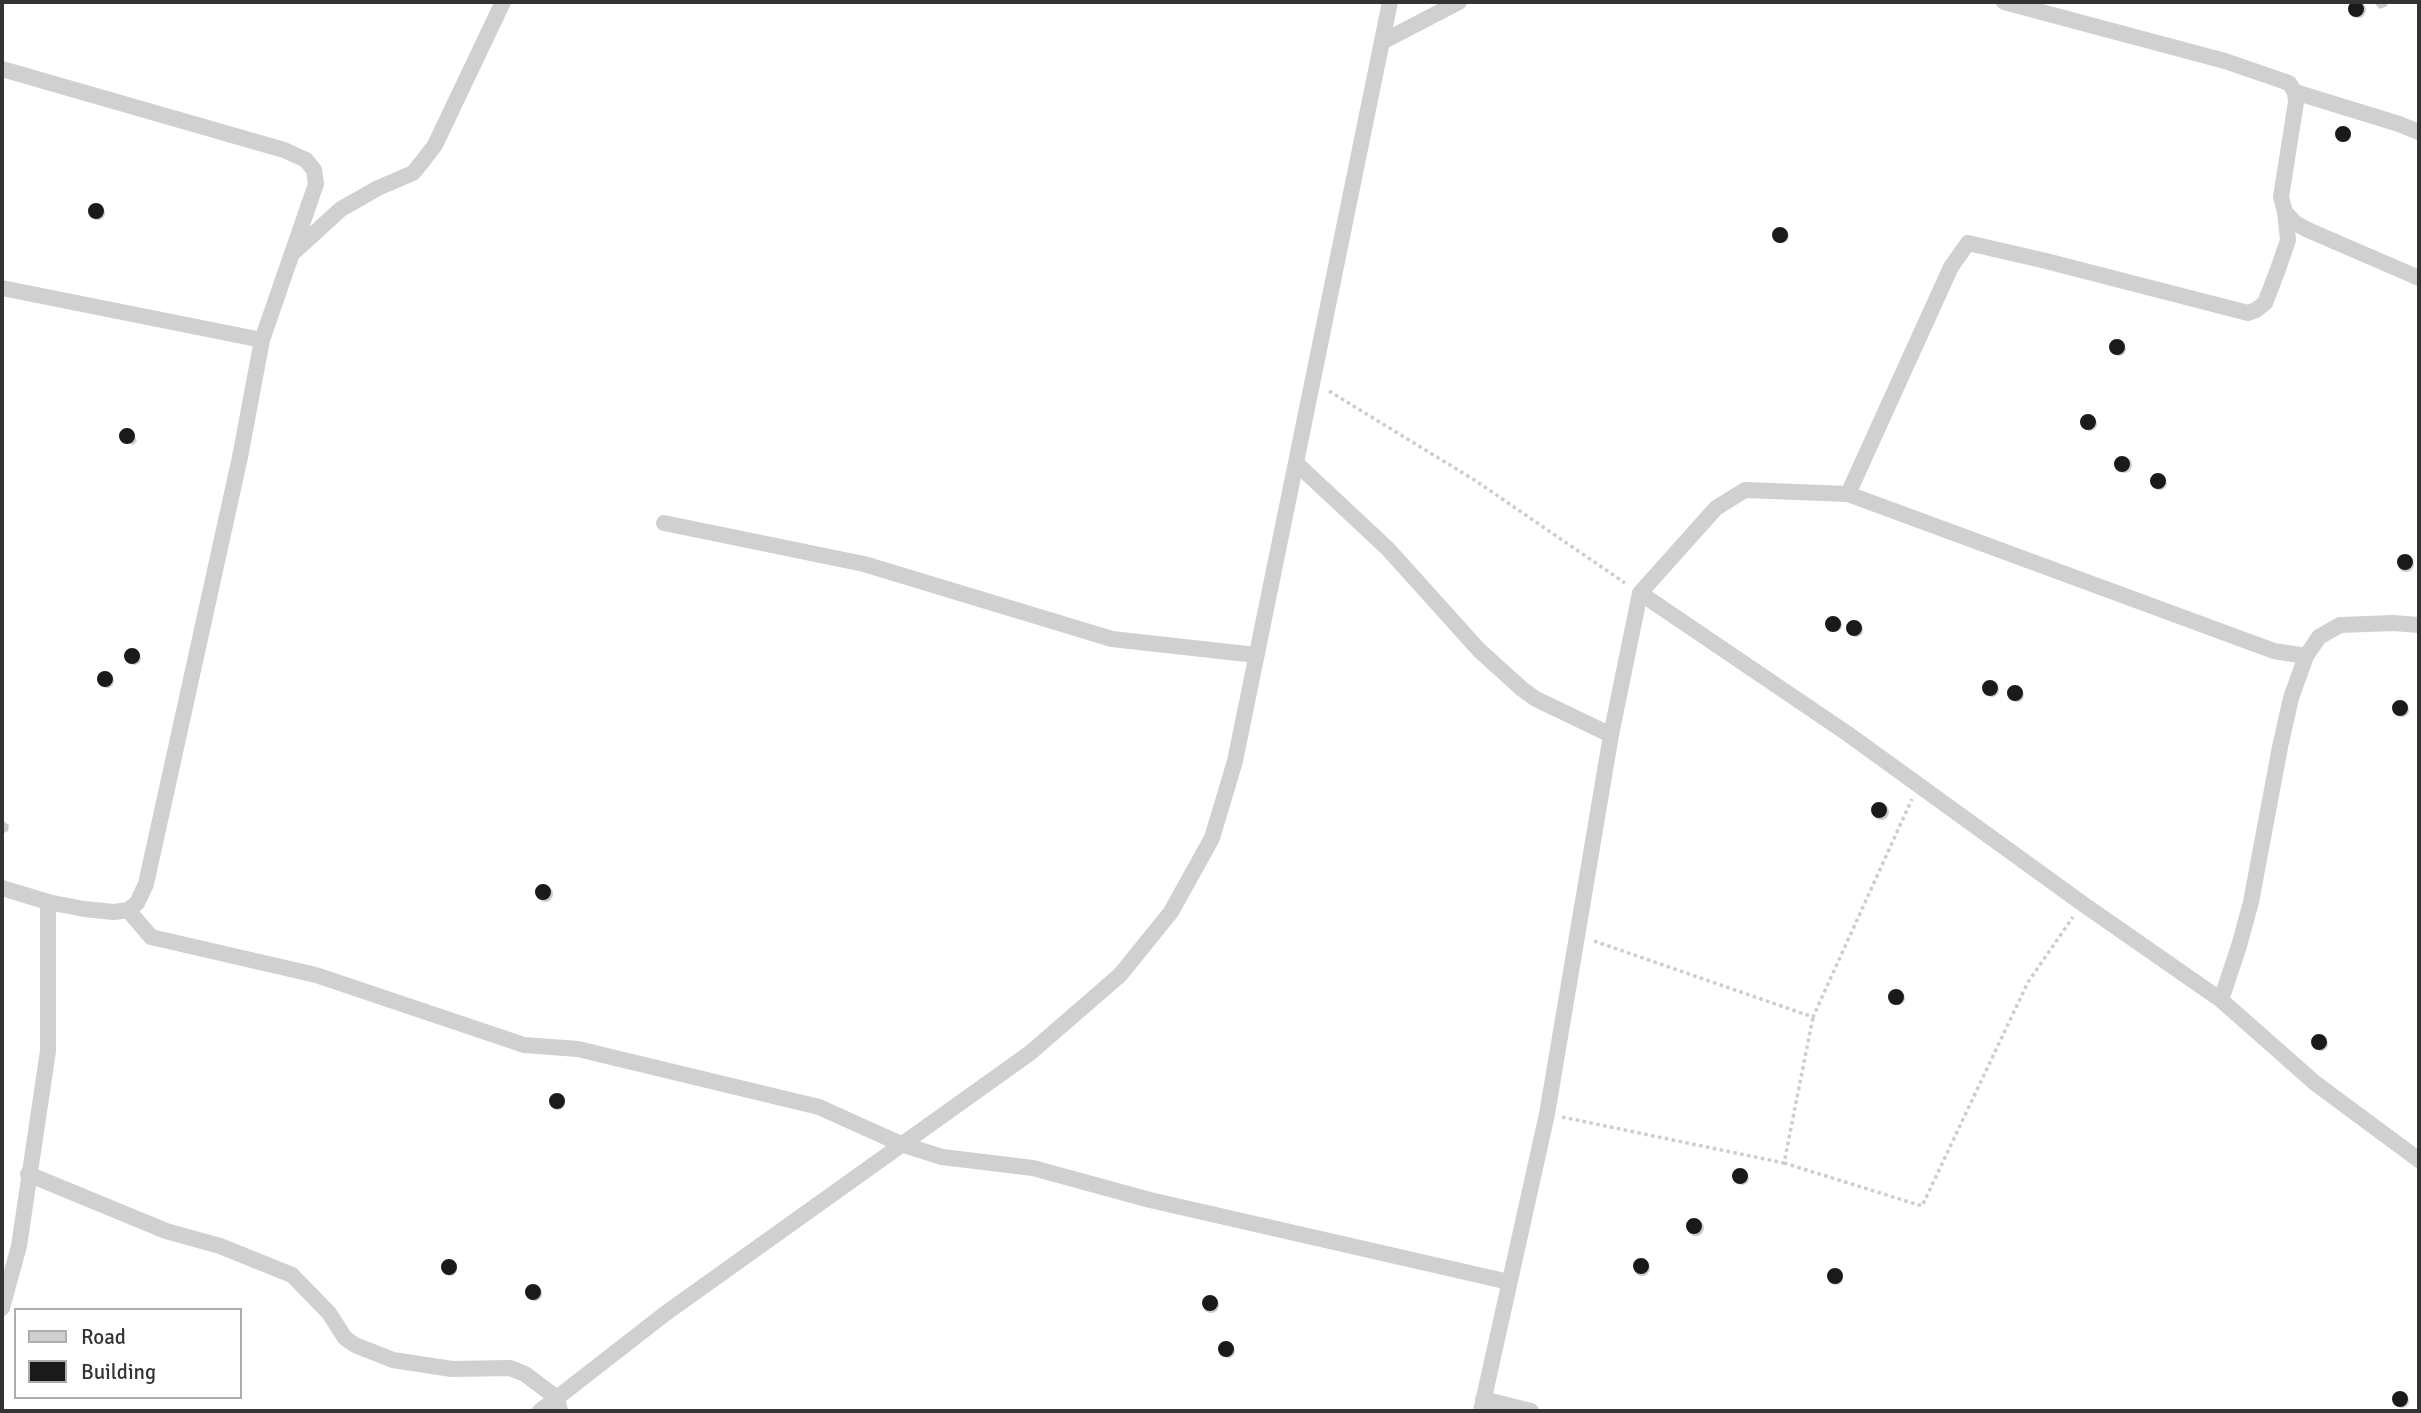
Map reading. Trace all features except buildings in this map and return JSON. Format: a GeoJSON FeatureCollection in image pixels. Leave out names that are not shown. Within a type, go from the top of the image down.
{"type":"FeatureCollection","features":[{"type":"Feature","properties":{"kind":"street"},"geometry":{"type":"LineString","coordinates":[[293,253],[341,209],[378,188],[413,173],[435,145],[503,2]]}},
{"type":"Feature","properties":{"kind":"street"},"geometry":{"type":"LineString","coordinates":[[540,1411],[558,1405],[666,1313],[1030,1053],[1121,975],[1171,912],[1212,838],[1235,761],[1390,2]]}},
{"type":"Feature","properties":{"kind":"street"},"geometry":{"type":"LineString","coordinates":[[1382,42],[1459,2]]}},
{"type":"Feature","properties":{"kind":"street"},"geometry":{"type":"LineString","coordinates":[[1848,494],[1951,267],[1968,243],[2248,313],[2265,303],[2288,240],[2281,197],[2296,102],[2295,92],[2289,83],[2225,61],[2004,2]]}},
{"type":"Feature","properties":{"kind":"street"},"geometry":{"type":"LineString","coordinates":[[2,69],[284,150],[306,159],[314,170],[316,184],[262,340],[240,457],[146,884],[137,903],[128,909],[114,912],[48,901],[2,887]]}},
{"type":"Feature","properties":{"kind":"street"},"geometry":{"type":"LineString","coordinates":[[2295,92],[2419,132]]}},
{"type":"Feature","properties":{"kind":"street"},"geometry":{"type":"LineString","coordinates":[[2285,212],[2295,223],[2308,230],[2419,278]]}},
{"type":"Feature","properties":{"kind":"street"},"geometry":{"type":"LineString","coordinates":[[2,288],[262,340]]}},
{"type":"Feature","properties":{"kind":"street"},"geometry":{"type":"LineString","coordinates":[[1296,463],[1388,549],[1479,650],[1515,683],[1536,699],[1611,735]]}},
{"type":"Feature","properties":{"kind":"street"},"geometry":{"type":"LineString","coordinates":[[1531,1411],[1482,1405],[1547,1114],[1611,735],[1640,593],[1716,508],[1745,490],[1848,494],[2274,651],[2306,656]]}},
{"type":"Feature","properties":{"kind":"street"},"geometry":{"type":"LineString","coordinates":[[664,523],[864,564],[1112,639],[1256,655]]}},
{"type":"Feature","properties":{"kind":"street"},"geometry":{"type":"LineString","coordinates":[[1640,593],[1919,785],[2082,904],[2221,1000],[2315,1083],[2419,1160]]}},
{"type":"Feature","properties":{"kind":"street"},"geometry":{"type":"LineString","coordinates":[[2221,1000],[2251,902],[2280,747],[2291,698],[2306,656],[2319,637],[2340,625],[2419,625]]}},
{"type":"Feature","properties":{"kind":"street"},"geometry":{"type":"LineString","coordinates":[[2,1307],[19,1246],[48,1051],[48,901]]}},
{"type":"Feature","properties":{"kind":"street"},"geometry":{"type":"LineString","coordinates":[[128,909],[151,937],[316,975],[524,1045],[578,1049],[819,1107],[901,1144],[942,1157],[1055,1174],[1162,1203],[1509,1282]]}},
{"type":"Feature","properties":{"kind":"street"},"geometry":{"type":"LineString","coordinates":[[29,1174],[166,1231],[220,1246],[292,1275],[329,1313],[345,1338],[355,1345],[393,1360],[452,1369],[510,1368],[525,1374],[558,1405]]}},
{"type":"Feature","properties":{"kind":"path"},"geometry":{"type":"LineString","coordinates":[[1312,381],[1476,481],[1640,593]]}},
{"type":"Feature","properties":{"kind":"path"},"geometry":{"type":"LineString","coordinates":[[1784,1163],[1813,1017],[1919,785]]}},
{"type":"Feature","properties":{"kind":"path"},"geometry":{"type":"LineString","coordinates":[[1547,1114],[1784,1163],[1922,1206],[2028,982],[2082,904]]}},
{"type":"Feature","properties":{"kind":"path"},"geometry":{"type":"LineString","coordinates":[[1577,935],[1813,1017]]}}]}
